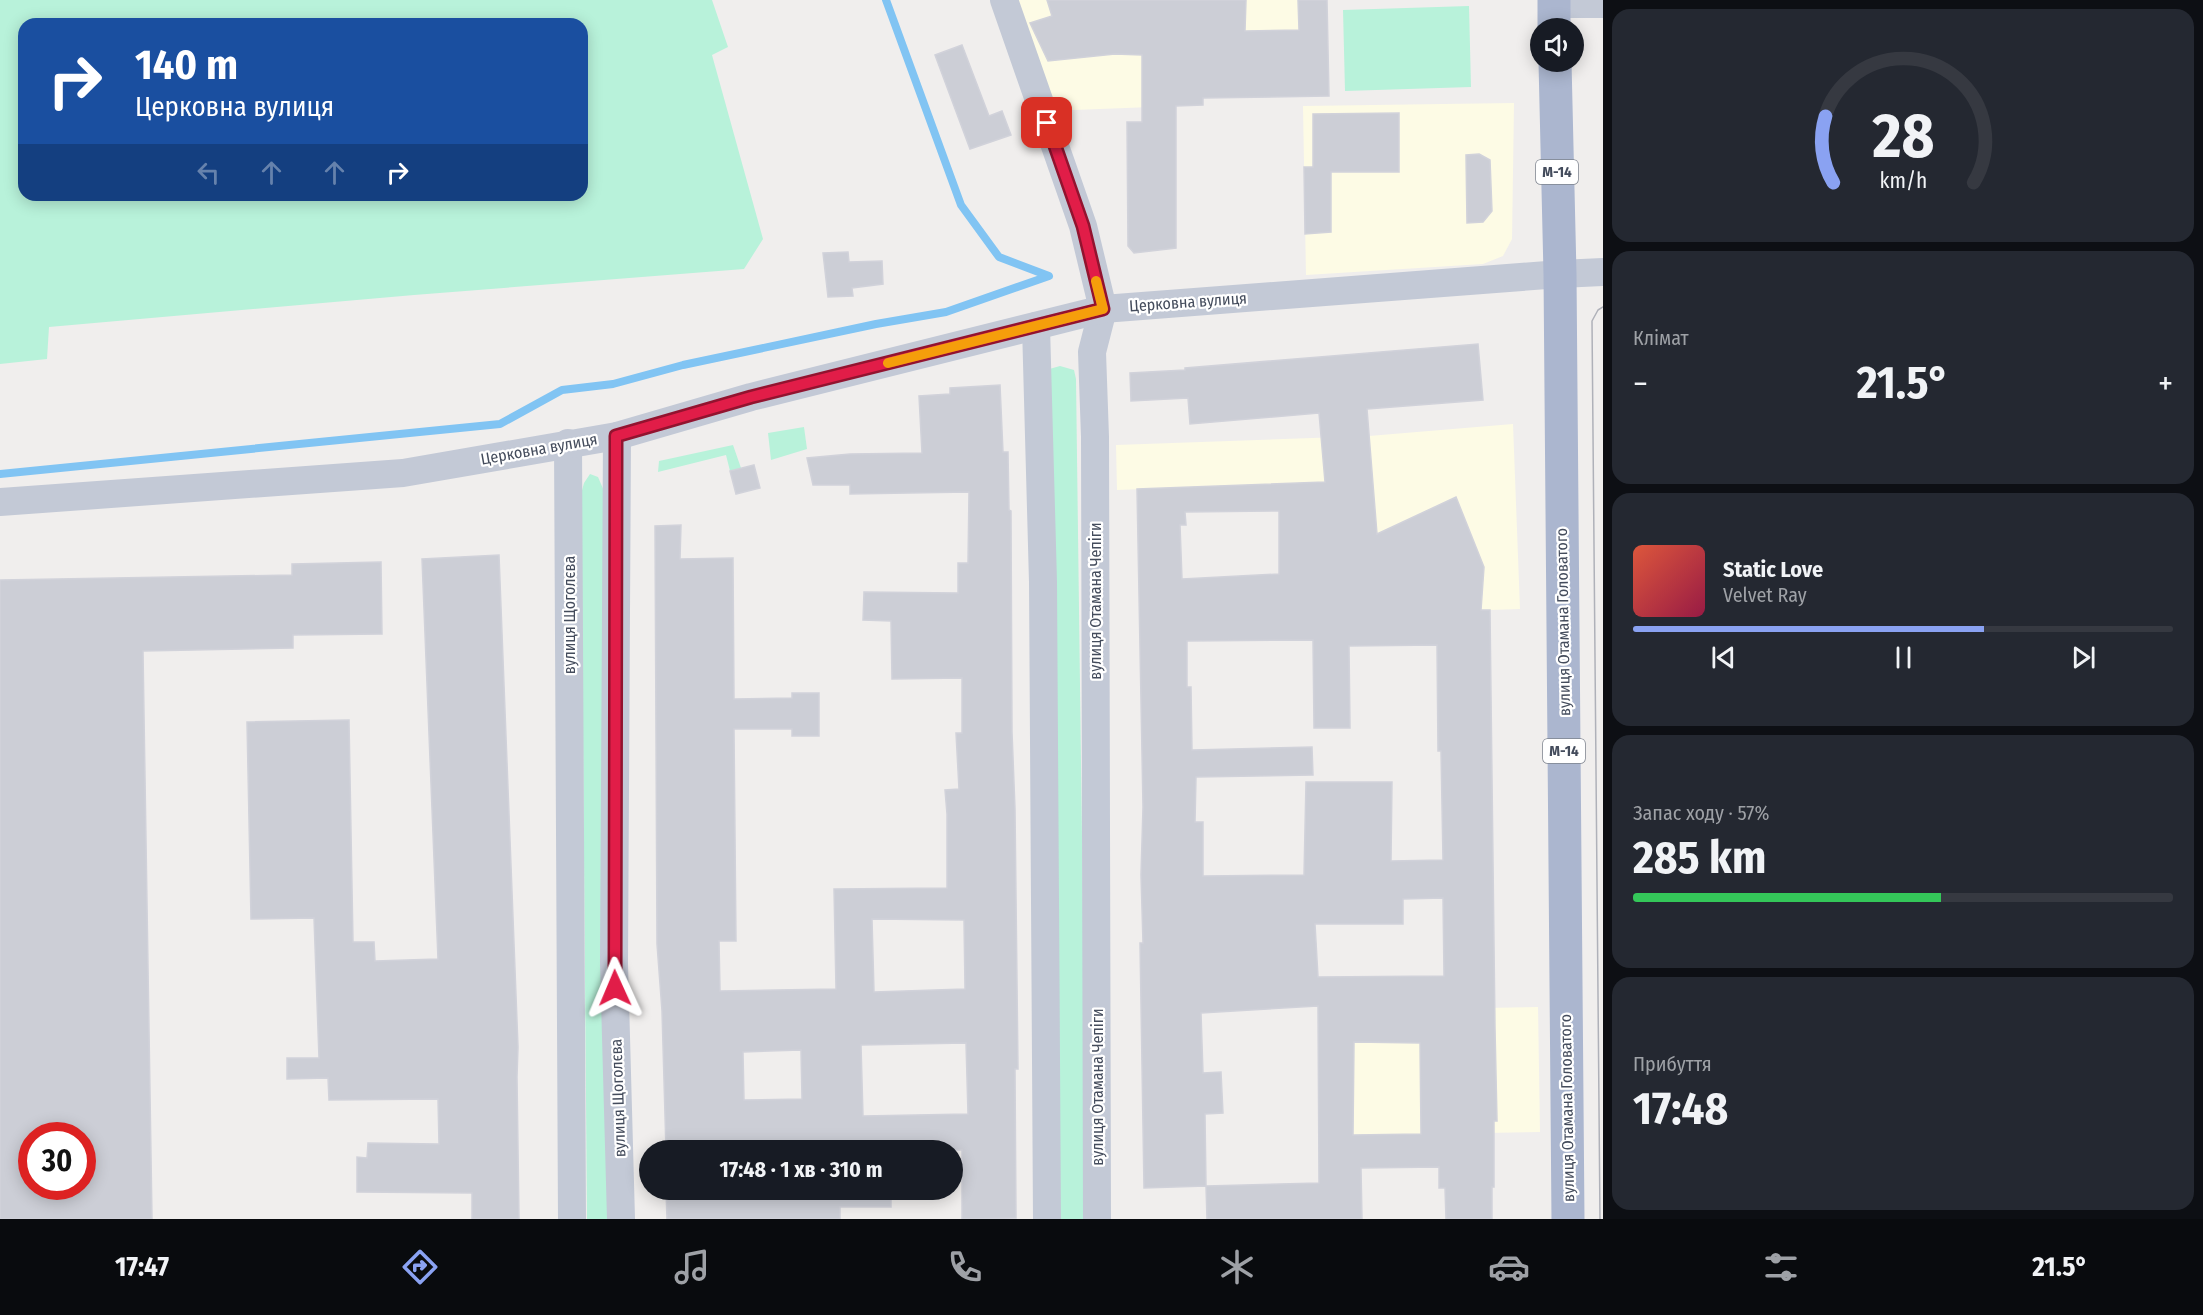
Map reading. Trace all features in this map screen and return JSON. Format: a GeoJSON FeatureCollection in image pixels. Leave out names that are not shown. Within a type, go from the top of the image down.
{"type":"FeatureCollection","features":[{"type":"Feature","properties":{"kind":"main road","name":"вулиця Отамана Головатого"},"geometry":{"type":"LineString","coordinates":[[1555,72],[1560,274],[1568,1219]]}},
{"type":"Feature","properties":{"kind":"street","name":"вулиця Отамана Чепіги"},"geometry":{"type":"LineString","coordinates":[[1004,0],[1083,226],[1103,309],[1092,352],[1095,437],[1097,1219]]}},
{"type":"Feature","properties":{"kind":"street"},"geometry":{"type":"LineString","coordinates":[[1554,11],[1603,4]]}},
{"type":"Feature","properties":{"kind":"street","name":"Церковна вулиця"},"geometry":{"type":"LineString","coordinates":[[0,501],[403,473],[616,436],[751,397],[1103,309],[1603,272]]}},
{"type":"Feature","properties":{"kind":"street"},"geometry":{"type":"LineString","coordinates":[[1036,326],[1043,582],[1047,1219]]}},
{"type":"Feature","properties":{"kind":"street","name":"вулиця Щоголєва"},"geometry":{"type":"LineString","coordinates":[[616,436],[614,964],[621,1219]]}},
{"type":"Feature","properties":{"kind":"street","name":"вулиця Щоголєва"},"geometry":{"type":"LineString","coordinates":[[568,443],[572,1219]]}},
{"type":"Feature","properties":{"kind":"shaded area"},"geometry":{"type":"Polygon","coordinates":[[[1002,0],[1327,0],[1329,96],[1203,98],[1203,105],[1048,111],[1002,0]]]}},
{"type":"Feature","properties":{"kind":"shaded area"},"geometry":{"type":"Polygon","coordinates":[[[1514,103],[1512,239],[1503,256],[1483,264],[1306,275],[1303,106],[1514,103]]]}},
{"type":"Feature","properties":{"kind":"shaded area"},"geometry":{"type":"Polygon","coordinates":[[[1513,424],[1520,609],[1314,616],[1309,483],[1117,490],[1116,445],[1369,436],[1513,424]]]}},
{"type":"Feature","properties":{"kind":"shaded area"},"geometry":{"type":"Polygon","coordinates":[[[1538,1007],[1540,1132],[1320,1136],[1318,1011],[1538,1007]]]}},
{"type":"Feature","properties":{"kind":"green space"},"geometry":{"type":"Polygon","coordinates":[[[0,0],[712,0],[728,47],[712,55],[763,239],[744,269],[49,327],[47,359],[0,364],[0,0]]]}},
{"type":"Feature","properties":{"kind":"green space"},"geometry":{"type":"Polygon","coordinates":[[[1469,6],[1471,87],[1345,91],[1343,10],[1469,6]]]}},
{"type":"Feature","properties":{"kind":"green space"},"geometry":{"type":"Polygon","coordinates":[[[1060,366],[1074,370],[1076,379],[1087,1219],[1056,1219],[1046,370],[1060,366]]]}},
{"type":"Feature","properties":{"kind":"green space"},"geometry":{"type":"Polygon","coordinates":[[[804,427],[807,449],[771,460],[768,433],[804,427]]]}},
{"type":"Feature","properties":{"kind":"green space"},"geometry":{"type":"Polygon","coordinates":[[[733,445],[741,468],[730,471],[726,455],[658,472],[659,461],[733,445]]]}},
{"type":"Feature","properties":{"kind":"green space"},"geometry":{"type":"Polygon","coordinates":[[[590,474],[598,477],[604,491],[612,1219],[587,1219],[581,494],[590,474]]]}},
{"type":"Feature","properties":{"kind":"building"},"geometry":{"type":"Polygon","coordinates":[[[1047,0],[1246,0],[1245,31],[1299,30],[1298,0],[1327,0],[1329,96],[1203,98],[1203,105],[1176,106],[1176,248],[1134,253],[1128,246],[1127,122],[1142,122],[1142,55],[1115,54],[1048,61],[1030,23],[1052,16],[1047,0]]]}},
{"type":"Feature","properties":{"kind":"building"},"geometry":{"type":"Polygon","coordinates":[[[962,45],[989,116],[1002,111],[1011,135],[970,149],[935,55],[962,45]]]}},
{"type":"Feature","properties":{"kind":"building"},"geometry":{"type":"Polygon","coordinates":[[[1399,113],[1399,172],[1331,172],[1331,232],[1305,234],[1304,167],[1313,167],[1313,114],[1399,113]]]}},
{"type":"Feature","properties":{"kind":"building"},"geometry":{"type":"Polygon","coordinates":[[[1479,154],[1490,160],[1492,211],[1483,222],[1467,223],[1466,155],[1479,154]]]}},
{"type":"Feature","properties":{"kind":"building"},"geometry":{"type":"Polygon","coordinates":[[[848,252],[849,262],[882,261],[883,284],[852,288],[853,296],[828,297],[823,253],[848,252]]]}},
{"type":"Feature","properties":{"kind":"building"},"geometry":{"type":"Polygon","coordinates":[[[1478,344],[1483,400],[1367,409],[1377,534],[1456,497],[1484,567],[1481,610],[1490,610],[1497,1121],[1494,1121],[1492,1219],[1446,1219],[1445,1188],[1439,1188],[1439,1167],[1361,1168],[1362,1219],[1207,1219],[1206,1186],[1144,1188],[1140,943],[1143,943],[1141,875],[1143,807],[1137,489],[1325,482],[1319,413],[1190,424],[1188,398],[1131,401],[1130,373],[1185,370],[1185,368],[1478,344]],[[1279,511],[1185,512],[1186,525],[1180,525],[1182,579],[1279,574],[1279,511]],[[1313,640],[1187,641],[1187,687],[1191,687],[1192,750],[1312,747],[1313,775],[1196,777],[1195,822],[1203,822],[1203,876],[1304,875],[1306,782],[1392,782],[1391,861],[1443,860],[1441,751],[1438,751],[1437,645],[1349,646],[1350,728],[1314,728],[1313,640]],[[1443,898],[1403,899],[1403,924],[1315,924],[1318,977],[1444,976],[1443,898]],[[1318,1006],[1201,1013],[1203,1073],[1221,1072],[1223,1113],[1205,1114],[1206,1186],[1319,1183],[1318,1006]],[[1354,1042],[1353,1135],[1421,1134],[1420,1043],[1354,1042]]]}},
{"type":"Feature","properties":{"kind":"building"},"geometry":{"type":"Polygon","coordinates":[[[1000,385],[1003,452],[1008,452],[1009,510],[1011,511],[1018,1069],[1015,1069],[1016,1218],[962,1219],[963,1140],[666,1140],[662,1011],[657,944],[655,526],[681,525],[680,559],[733,558],[734,699],[792,698],[792,693],[819,693],[819,736],[792,736],[792,729],[734,729],[736,941],[719,941],[720,991],[836,989],[834,889],[947,888],[945,790],[959,789],[956,733],[962,733],[962,678],[892,679],[891,621],[863,620],[864,592],[958,593],[958,563],[968,563],[969,492],[850,494],[850,485],[813,485],[807,458],[850,454],[922,453],[919,396],[950,394],[950,388],[1000,385]],[[872,919],[874,992],[965,989],[964,920],[872,919]],[[966,1043],[861,1045],[863,1116],[968,1114],[966,1043]],[[801,1050],[743,1052],[744,1100],[802,1099],[801,1050]]]}},
{"type":"Feature","properties":{"kind":"building"},"geometry":{"type":"Polygon","coordinates":[[[754,465],[760,488],[736,494],[730,471],[754,465]]]}},
{"type":"Feature","properties":{"kind":"building"},"geometry":{"type":"Polygon","coordinates":[[[499,555],[518,1047],[519,1219],[472,1219],[472,1193],[357,1192],[357,1157],[367,1158],[368,1143],[439,1144],[438,1099],[329,1100],[328,1078],[287,1079],[287,1058],[319,1058],[314,918],[251,919],[247,722],[349,720],[353,942],[374,942],[375,961],[438,959],[422,559],[499,555]]]}},
{"type":"Feature","properties":{"kind":"building"},"geometry":{"type":"Polygon","coordinates":[[[381,562],[382,634],[293,635],[293,648],[143,651],[152,1219],[0,1219],[0,580],[292,575],[292,564],[381,562]]]}},
{"type":"Feature","properties":{"kind":"building"},"geometry":{"type":"Polygon","coordinates":[[[666,1200],[891,1200],[891,1207],[840,1207],[840,1219],[667,1219],[666,1200]]]}},
{"type":"Feature","properties":{"kind":"waterway"},"geometry":{"type":"LineString","coordinates":[[0,474],[500,424],[562,390],[613,384],[683,365],[876,324],[946,312],[1049,276],[999,257],[961,205],[886,0]]}},
{"type":"Feature","properties":{"kind":"tram line"},"geometry":{"type":"LineString","coordinates":[[1600,1219],[1592,321],[1598,310],[1603,307]]}},
{"type":"Feature","properties":{"kind":"slow traffic"},"geometry":{"type":"LineString","coordinates":[[888,363],[1103,309],[1096,281]]}},
{"type":"Feature","properties":{"kind":"route"},"geometry":{"type":"LineString","coordinates":[[615,988],[616,436],[751,397],[1103,309],[1083,226],[1047,123]]}}]}
